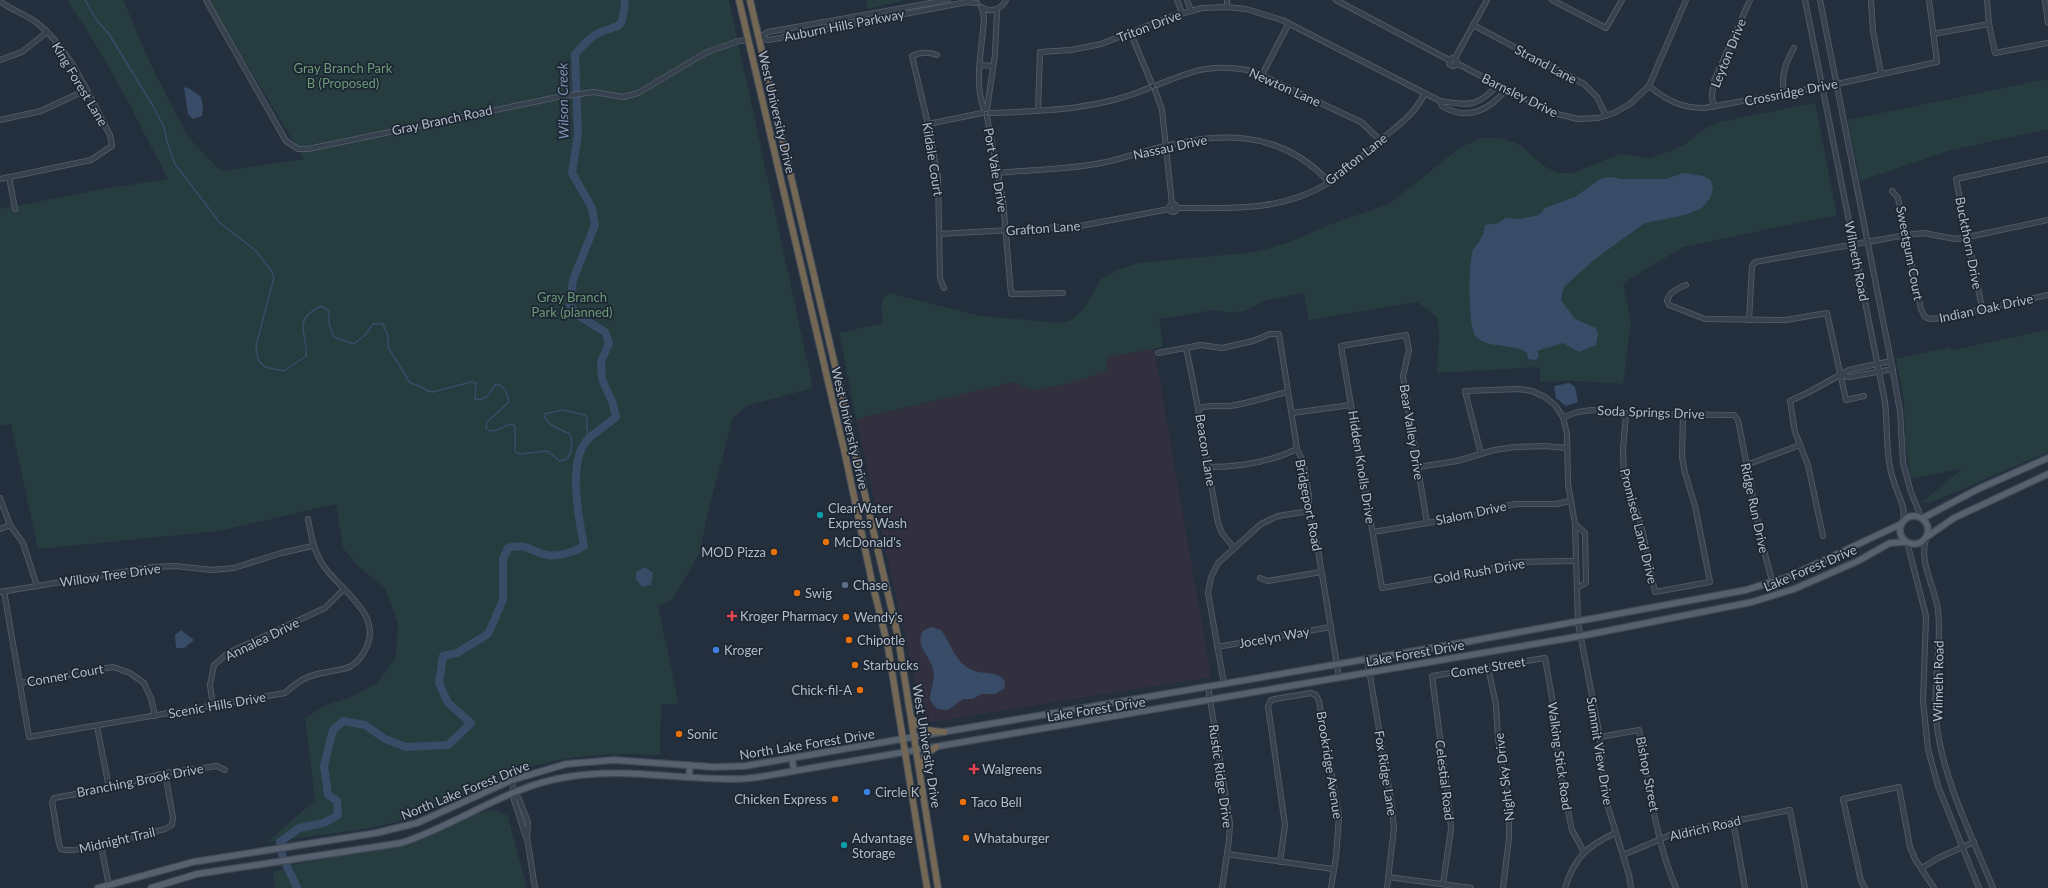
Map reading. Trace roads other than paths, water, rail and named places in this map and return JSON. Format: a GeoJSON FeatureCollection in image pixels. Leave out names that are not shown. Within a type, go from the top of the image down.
{"type":"FeatureCollection","features":[{"type":"Feature","properties":{"kind":"highway","name":"West University Drive"},"geometry":{"type":"LineString","coordinates":[[739,0],[888,647],[927,888]]}},
{"type":"Feature","properties":{"kind":"highway","name":"West University Drive"},"geometry":{"type":"LineString","coordinates":[[750,0],[898,637],[938,888]]}},
{"type":"Feature","properties":{"kind":"highway"},"geometry":{"type":"LineString","coordinates":[[748,40],[759,38]]}},
{"type":"Feature","properties":{"kind":"highway"},"geometry":{"type":"LineString","coordinates":[[825,370],[831,379],[847,448],[855,453]]}},
{"type":"Feature","properties":{"kind":"highway"},"geometry":{"type":"LineString","coordinates":[[912,719],[918,726],[926,730],[944,732]]}},
{"type":"Feature","properties":{"kind":"highway"},"geometry":{"type":"LineString","coordinates":[[920,774],[924,756],[927,752],[936,747]]}},
{"type":"Feature","properties":{"kind":"highway"},"geometry":{"type":"LineString","coordinates":[[922,856],[932,854]]}},
{"type":"Feature","properties":{"kind":"main road"},"geometry":{"type":"LineString","coordinates":[[2048,458],[1978,489],[1922,518],[1911,516],[1902,522],[1900,533],[1906,542],[1918,544],[1954,518],[2048,474]]}},
{"type":"Feature","properties":{"kind":"main road"},"geometry":{"type":"LineString","coordinates":[[1922,518],[1928,526],[1927,537]]}},
{"type":"Feature","properties":{"kind":"main road","name":"Lake Forest Drive"},"geometry":{"type":"LineString","coordinates":[[915,737],[1367,658],[1578,623],[1754,588],[1774,582],[1902,522]]}},
{"type":"Feature","properties":{"kind":"main road","name":"Lake Forest Drive"},"geometry":{"type":"LineString","coordinates":[[916,750],[1210,701],[1339,677],[1580,636],[1752,602],[1776,596],[1858,560],[1886,545],[1906,542]]}},
{"type":"Feature","properties":{"kind":"main road","name":"North Lake Forest Drive"},"geometry":{"type":"LineString","coordinates":[[98,888],[109,887],[193,862],[376,833],[417,823],[512,780],[566,764],[614,760],[690,765],[745,766],[915,737]]}},
{"type":"Feature","properties":{"kind":"main road","name":"North Lake Forest Drive"},"geometry":{"type":"LineString","coordinates":[[151,888],[166,886],[197,874],[401,843],[425,835],[514,791],[566,776],[616,773],[738,779],[916,750]]}},
{"type":"Feature","properties":{"kind":"main road"},"geometry":{"type":"LineString","coordinates":[[792,759],[794,771]]}},
{"type":"Feature","properties":{"kind":"main road"},"geometry":{"type":"LineString","coordinates":[[689,777],[690,765]]}},
{"type":"Feature","properties":{"kind":"street","name":"Gray Branch Road"},"geometry":{"type":"LineString","coordinates":[[206,0],[286,142],[298,149],[308,149],[558,97],[594,92],[623,97],[638,93],[707,52],[738,41],[748,40]]}},
{"type":"Feature","properties":{"kind":"street","name":"Auburn Hills Parkway"},"geometry":{"type":"LineString","coordinates":[[759,38],[768,32],[948,0]]}},
{"type":"Feature","properties":{"kind":"street"},"geometry":{"type":"LineString","coordinates":[[1177,0],[1182,13]]}},
{"type":"Feature","properties":{"kind":"street"},"geometry":{"type":"LineString","coordinates":[[1187,0],[1191,11]]}},
{"type":"Feature","properties":{"kind":"street"},"geometry":{"type":"LineString","coordinates":[[1227,0],[1227,7]]}},
{"type":"Feature","properties":{"kind":"street"},"geometry":{"type":"LineString","coordinates":[[1336,0],[1449,60],[1455,61],[1487,0]]}},
{"type":"Feature","properties":{"kind":"street"},"geometry":{"type":"LineString","coordinates":[[1554,1],[1606,28],[1622,0]]}},
{"type":"Feature","properties":{"kind":"street","name":"Barnsley Drive"},"geometry":{"type":"LineString","coordinates":[[1455,61],[1498,85],[1565,117],[1591,120],[1606,116],[1630,104],[1649,86],[1686,0]]}},
{"type":"Feature","properties":{"kind":"street","name":"Leyton Drive"},"geometry":{"type":"LineString","coordinates":[[1712,107],[1714,81],[1750,0]]}},
{"type":"Feature","properties":{"kind":"street","name":"Wilmeth Road"},"geometry":{"type":"LineString","coordinates":[[1805,0],[1879,372],[1886,414],[1889,464],[1894,482],[1904,507],[1902,522]]}},
{"type":"Feature","properties":{"kind":"street","name":"Wilmeth Road"},"geometry":{"type":"LineString","coordinates":[[1820,0],[1893,369],[1900,411],[1903,463],[1911,492],[1922,518]]}},
{"type":"Feature","properties":{"kind":"street"},"geometry":{"type":"LineString","coordinates":[[1871,0],[1873,31],[1881,74]]}},
{"type":"Feature","properties":{"kind":"street"},"geometry":{"type":"LineString","coordinates":[[1929,0],[1932,34],[1989,24]]}},
{"type":"Feature","properties":{"kind":"street"},"geometry":{"type":"LineString","coordinates":[[1987,0],[1994,53],[2048,43]]}},
{"type":"Feature","properties":{"kind":"street"},"geometry":{"type":"LineString","coordinates":[[2045,0],[2048,23]]}},
{"type":"Feature","properties":{"kind":"street","name":"King Forest Lane"},"geometry":{"type":"LineString","coordinates":[[0,1],[9,8],[36,22],[60,46],[110,135],[112,146],[91,160],[9,178]]}},
{"type":"Feature","properties":{"kind":"street"},"geometry":{"type":"LineString","coordinates":[[977,2],[982,8],[991,10],[997,9],[1006,1]]}},
{"type":"Feature","properties":{"kind":"street","name":"Auburn Hills Parkway"},"geometry":{"type":"LineString","coordinates":[[759,38],[769,40],[967,2],[977,2]]}},
{"type":"Feature","properties":{"kind":"street","name":"Triton Drive"},"geometry":{"type":"LineString","coordinates":[[1038,111],[1040,52],[1081,48],[1131,34],[1182,13],[1210,7],[1227,7],[1263,13],[1289,23],[1440,101],[1465,105],[1480,101],[1498,85]]}},
{"type":"Feature","properties":{"kind":"street","name":"Port Vale Drive"},"geometry":{"type":"LineString","coordinates":[[982,8],[984,17],[980,65],[982,103],[986,112],[998,173],[1006,230],[1011,294],[1063,293]]}},
{"type":"Feature","properties":{"kind":"street","name":"Port Vale Drive"},"geometry":{"type":"LineString","coordinates":[[986,112],[993,66],[997,9]]}},
{"type":"Feature","properties":{"kind":"street"},"geometry":{"type":"LineString","coordinates":[[1262,75],[1289,23]]}},
{"type":"Feature","properties":{"kind":"street","name":"Strand Lane"},"geometry":{"type":"LineString","coordinates":[[1473,25],[1584,84],[1597,97],[1606,116]]}},
{"type":"Feature","properties":{"kind":"street"},"geometry":{"type":"LineString","coordinates":[[0,60],[22,52],[47,32]]}},
{"type":"Feature","properties":{"kind":"street"},"geometry":{"type":"LineString","coordinates":[[1131,34],[1151,82],[1156,87],[1162,110],[1172,204],[1169,209]]}},
{"type":"Feature","properties":{"kind":"street","name":"Crossridge Drive"},"geometry":{"type":"LineString","coordinates":[[1649,86],[1662,97],[1677,104],[1697,108],[1712,107],[1822,87],[1937,62],[1932,34]]}},
{"type":"Feature","properties":{"kind":"street"},"geometry":{"type":"LineString","coordinates":[[1784,93],[1783,72],[1786,60],[1794,48]]}},
{"type":"Feature","properties":{"kind":"street","name":"Kildale Court"},"geometry":{"type":"LineString","coordinates":[[938,55],[931,53],[918,53],[912,56],[928,124],[939,186],[940,278],[944,288]]}},
{"type":"Feature","properties":{"kind":"street"},"geometry":{"type":"LineString","coordinates":[[980,65],[993,66]]}},
{"type":"Feature","properties":{"kind":"street","name":"Newton Lane"},"geometry":{"type":"LineString","coordinates":[[1156,87],[1195,70],[1210,67],[1234,68],[1262,75],[1361,122],[1380,140]]}},
{"type":"Feature","properties":{"kind":"street"},"geometry":{"type":"LineString","coordinates":[[1149,88],[1151,82]]}},
{"type":"Feature","properties":{"kind":"street"},"geometry":{"type":"LineString","coordinates":[[928,124],[986,112],[1038,111],[1092,106],[1156,87]]}},
{"type":"Feature","properties":{"kind":"street","name":"Triton Drive"},"geometry":{"type":"LineString","coordinates":[[1440,101],[1442,106],[1449,110],[1466,114],[1484,110],[1498,99],[1506,89]]}},
{"type":"Feature","properties":{"kind":"street"},"geometry":{"type":"LineString","coordinates":[[0,120],[41,111],[86,90]]}},
{"type":"Feature","properties":{"kind":"street","name":"Grafton Lane"},"geometry":{"type":"LineString","coordinates":[[940,234],[1090,225],[1169,209],[1174,212],[1177,208],[1262,207],[1293,199],[1329,182],[1345,171],[1380,140],[1410,117],[1425,93]]}},
{"type":"Feature","properties":{"kind":"street"},"geometry":{"type":"LineString","coordinates":[[1465,105],[1466,114]]}},
{"type":"Feature","properties":{"kind":"street","name":"Nassau Drive"},"geometry":{"type":"LineString","coordinates":[[998,173],[1094,165],[1167,146],[1218,138],[1242,137],[1273,144],[1294,153],[1314,167],[1329,182]]}},
{"type":"Feature","properties":{"kind":"street","name":"Buckthorn Drive"},"geometry":{"type":"LineString","coordinates":[[1982,308],[1956,179],[2048,159]]}},
{"type":"Feature","properties":{"kind":"street"},"geometry":{"type":"LineString","coordinates":[[0,179],[9,178],[15,210]]}},
{"type":"Feature","properties":{"kind":"street","name":"Sweetgum Court"},"geometry":{"type":"LineString","coordinates":[[1892,191],[1898,198],[1921,309],[1925,317]]}},
{"type":"Feature","properties":{"kind":"street"},"geometry":{"type":"LineString","coordinates":[[1172,204],[1177,208]]}},
{"type":"Feature","properties":{"kind":"street"},"geometry":{"type":"LineString","coordinates":[[1749,320],[1752,266],[1755,262],[1906,235],[1924,233],[1955,239],[2048,220]]}},
{"type":"Feature","properties":{"kind":"street"},"geometry":{"type":"LineString","coordinates":[[1686,285],[1678,288],[1668,295],[1667,301],[1669,305],[1705,319],[1786,320],[1827,313],[1846,400],[1864,396]]}},
{"type":"Feature","properties":{"kind":"street","name":"Indian Oak Drive"},"geometry":{"type":"LineString","coordinates":[[1925,317],[1930,319],[1941,318],[2048,295]]}},
{"type":"Feature","properties":{"kind":"street","name":"Bridgeport Road"},"geometry":{"type":"LineString","coordinates":[[1186,348],[1201,345],[1222,348],[1253,341],[1270,334],[1280,334],[1297,449],[1303,461],[1309,496],[1309,511],[1339,677]]}},
{"type":"Feature","properties":{"kind":"street","name":"Bear Valley Drive"},"geometry":{"type":"LineString","coordinates":[[1341,346],[1406,335],[1409,350],[1403,376],[1427,523]]}},
{"type":"Feature","properties":{"kind":"street","name":"Hidden Knolls Drive"},"geometry":{"type":"LineString","coordinates":[[1341,346],[1382,588]]}},
{"type":"Feature","properties":{"kind":"street"},"geometry":{"type":"LineString","coordinates":[[1158,353],[1186,348]]}},
{"type":"Feature","properties":{"kind":"street","name":"Beacon Lane"},"geometry":{"type":"LineString","coordinates":[[1186,348],[1199,408],[1218,523],[1222,533],[1234,548]]}},
{"type":"Feature","properties":{"kind":"street"},"geometry":{"type":"LineString","coordinates":[[1823,536],[1808,465],[1800,445],[1790,401],[1849,370],[1891,361]]}},
{"type":"Feature","properties":{"kind":"street"},"geometry":{"type":"LineString","coordinates":[[1841,375],[1849,377],[1893,369]]}},
{"type":"Feature","properties":{"kind":"street","name":"Summit View Drive"},"geometry":{"type":"LineString","coordinates":[[1481,454],[1465,391],[1519,389],[1532,392],[1546,397],[1555,405],[1563,417],[1567,434],[1567,465],[1570,502],[1575,524],[1578,623],[1600,737],[1605,796],[1615,833],[1623,855],[1630,888]]}},
{"type":"Feature","properties":{"kind":"street"},"geometry":{"type":"LineString","coordinates":[[1199,408],[1212,405],[1228,406],[1264,400],[1288,392]]}},
{"type":"Feature","properties":{"kind":"street"},"geometry":{"type":"LineString","coordinates":[[1292,414],[1351,405]]}},
{"type":"Feature","properties":{"kind":"street","name":"Soda Springs Drive"},"geometry":{"type":"LineString","coordinates":[[1563,417],[1578,412],[1592,410],[1683,414],[1729,414],[1734,415],[1738,420]]}},
{"type":"Feature","properties":{"kind":"street","name":"Promised Land Drive"},"geometry":{"type":"LineString","coordinates":[[1626,412],[1623,450],[1624,478],[1641,524],[1655,592],[1710,582],[1695,506],[1685,473],[1682,457],[1683,414]]}},
{"type":"Feature","properties":{"kind":"street","name":"Ridge Run Drive"},"geometry":{"type":"LineString","coordinates":[[1738,420],[1762,543],[1774,582],[1776,596]]}},
{"type":"Feature","properties":{"kind":"street"},"geometry":{"type":"LineString","coordinates":[[1746,466],[1800,445]]}},
{"type":"Feature","properties":{"kind":"street"},"geometry":{"type":"LineString","coordinates":[[1418,467],[1457,461],[1515,447],[1544,446],[1568,448]]}},
{"type":"Feature","properties":{"kind":"street"},"geometry":{"type":"LineString","coordinates":[[1208,467],[1232,467],[1276,459],[1297,449]]}},
{"type":"Feature","properties":{"kind":"street"},"geometry":{"type":"LineString","coordinates":[[0,498],[10,525],[23,543],[37,586]]}},
{"type":"Feature","properties":{"kind":"street","name":"Slalom Drive"},"geometry":{"type":"LineString","coordinates":[[1373,532],[1476,515],[1516,504],[1556,504],[1570,502]]}},
{"type":"Feature","properties":{"kind":"street"},"geometry":{"type":"LineString","coordinates":[[1224,684],[1208,593],[1211,577],[1218,563],[1261,524],[1278,516],[1309,511]]}},
{"type":"Feature","properties":{"kind":"street"},"geometry":{"type":"LineString","coordinates":[[308,519],[313,546],[321,563],[344,589]]}},
{"type":"Feature","properties":{"kind":"street","name":"Summit View Drive"},"geometry":{"type":"LineString","coordinates":[[1575,524],[1585,533],[1586,583],[1577,588]]}},
{"type":"Feature","properties":{"kind":"street"},"geometry":{"type":"LineString","coordinates":[[0,529],[10,525]]}},
{"type":"Feature","properties":{"kind":"street","name":"Wilmeth Road"},"geometry":{"type":"LineString","coordinates":[[1927,537],[1924,560],[1934,592],[1939,629],[1935,701],[1938,733],[1946,772],[1993,888]]}},
{"type":"Feature","properties":{"kind":"street","name":"Wilmeth Road"},"geometry":{"type":"LineString","coordinates":[[1906,542],[1926,616],[1923,701],[1926,738],[1935,777],[1979,888]]}},
{"type":"Feature","properties":{"kind":"street","name":"Willow Tree Drive"},"geometry":{"type":"LineString","coordinates":[[2,592],[152,567],[176,566],[212,570],[234,568],[281,553],[313,546]]}},
{"type":"Feature","properties":{"kind":"street","name":"Gold Rush Drive"},"geometry":{"type":"LineString","coordinates":[[1382,588],[1495,568],[1515,562],[1576,561]]}},
{"type":"Feature","properties":{"kind":"street"},"geometry":{"type":"LineString","coordinates":[[1260,578],[1268,581],[1321,572]]}},
{"type":"Feature","properties":{"kind":"street","name":"Scenic Hills Drive"},"geometry":{"type":"LineString","coordinates":[[20,683],[29,737],[285,693],[301,679],[319,673],[350,667],[362,657],[369,642],[370,624],[360,607],[344,589]]}},
{"type":"Feature","properties":{"kind":"street","name":"Annalea Drive"},"geometry":{"type":"LineString","coordinates":[[213,705],[210,685],[214,665],[218,661],[228,653],[325,608],[344,589]]}},
{"type":"Feature","properties":{"kind":"street"},"geometry":{"type":"LineString","coordinates":[[2,592],[20,683]]}},
{"type":"Feature","properties":{"kind":"street","name":"Jocelyn Way"},"geometry":{"type":"LineString","coordinates":[[1217,647],[1331,627]]}},
{"type":"Feature","properties":{"kind":"street","name":"Fox Ridge Lane"},"geometry":{"type":"LineString","coordinates":[[1367,658],[1391,800],[1394,828],[1387,888]]}},
{"type":"Feature","properties":{"kind":"street","name":"Comet Street"},"geometry":{"type":"LineString","coordinates":[[1432,676],[1545,658]]}},
{"type":"Feature","properties":{"kind":"street","name":"Walking Stick Road"},"geometry":{"type":"LineString","coordinates":[[1545,658],[1554,710],[1556,744],[1566,803],[1572,830],[1584,852]]}},
{"type":"Feature","properties":{"kind":"street","name":"Night Sky Drive"},"geometry":{"type":"LineString","coordinates":[[1488,666],[1496,706],[1498,738],[1510,818],[1503,888]]}},
{"type":"Feature","properties":{"kind":"street","name":"Conner Court"},"geometry":{"type":"LineString","coordinates":[[20,683],[113,667],[130,673],[144,683],[151,698],[155,716]]}},
{"type":"Feature","properties":{"kind":"street","name":"Celestial Road"},"geometry":{"type":"LineString","coordinates":[[1432,676],[1450,815],[1449,844],[1443,884]]}},
{"type":"Feature","properties":{"kind":"street","name":"Rustic Ridge Drive"},"geometry":{"type":"LineString","coordinates":[[1208,687],[1230,823],[1222,888]]}},
{"type":"Feature","properties":{"kind":"street","name":"Brookridge Avenue"},"geometry":{"type":"LineString","coordinates":[[1280,862],[1285,825],[1268,706],[1271,700],[1306,693],[1314,694],[1319,701],[1339,817],[1336,857],[1331,888]]}},
{"type":"Feature","properties":{"kind":"street"},"geometry":{"type":"LineString","coordinates":[[97,726],[108,788]]}},
{"type":"Feature","properties":{"kind":"street","name":"Bishop Street"},"geometry":{"type":"LineString","coordinates":[[1600,737],[1639,730],[1660,838],[1668,871],[1676,888]]}},
{"type":"Feature","properties":{"kind":"street","name":"Branching Brook Drive"},"geometry":{"type":"LineString","coordinates":[[61,849],[52,802],[54,798],[108,788],[165,773],[217,766],[224,770]]}},
{"type":"Feature","properties":{"kind":"street","name":"Midnight Trail"},"geometry":{"type":"LineString","coordinates":[[61,849],[69,850],[101,845],[165,829],[172,825],[174,818],[165,773]]}},
{"type":"Feature","properties":{"kind":"street"},"geometry":{"type":"LineString","coordinates":[[512,780],[514,800],[526,838],[535,888]]}},
{"type":"Feature","properties":{"kind":"street"},"geometry":{"type":"LineString","coordinates":[[1865,888],[1862,882],[1843,799],[1899,787],[1909,841],[1915,859],[1934,888]]}},
{"type":"Feature","properties":{"kind":"street"},"geometry":{"type":"LineString","coordinates":[[514,791],[520,799],[528,822],[526,838]]}},
{"type":"Feature","properties":{"kind":"street","name":"Aldrich Road"},"geometry":{"type":"LineString","coordinates":[[1623,855],[1660,838],[1675,833],[1790,810],[1806,888]]}},
{"type":"Feature","properties":{"kind":"street"},"geometry":{"type":"LineString","coordinates":[[1733,821],[1745,888]]}},
{"type":"Feature","properties":{"kind":"street"},"geometry":{"type":"LineString","coordinates":[[1565,888],[1571,871],[1584,852],[1598,841],[1615,833]]}},
{"type":"Feature","properties":{"kind":"street"},"geometry":{"type":"LineString","coordinates":[[1922,868],[1974,842]]}},
{"type":"Feature","properties":{"kind":"street"},"geometry":{"type":"LineString","coordinates":[[101,845],[109,887]]}},
{"type":"Feature","properties":{"kind":"street"},"geometry":{"type":"LineString","coordinates":[[1226,854],[1333,869]]}},
{"type":"Feature","properties":{"kind":"street"},"geometry":{"type":"LineString","coordinates":[[1388,877],[1471,888]]}},
{"type":"Feature","properties":{"kind":"water"},"geometry":{"type":"Polygon","coordinates":[[[184,87],[190,89],[201,97],[203,106],[202,116],[193,119],[188,114],[184,87]]]}},
{"type":"Feature","properties":{"kind":"water"},"geometry":{"type":"Polygon","coordinates":[[[1683,173],[1704,176],[1711,181],[1713,189],[1710,198],[1702,208],[1685,215],[1645,223],[1595,259],[1564,287],[1561,300],[1575,319],[1596,328],[1598,334],[1596,345],[1579,352],[1563,343],[1537,351],[1539,357],[1535,360],[1528,359],[1527,353],[1521,350],[1489,344],[1477,338],[1474,333],[1470,311],[1470,271],[1473,251],[1481,238],[1485,225],[1498,223],[1506,218],[1520,219],[1539,215],[1545,208],[1575,197],[1600,179],[1611,177],[1621,179],[1666,179],[1683,173]]]}},
{"type":"Feature","properties":{"kind":"water"},"geometry":{"type":"Polygon","coordinates":[[[1569,383],[1575,387],[1578,402],[1566,406],[1556,398],[1554,386],[1569,383]]]}},
{"type":"Feature","properties":{"kind":"water"},"geometry":{"type":"Polygon","coordinates":[[[645,567],[653,573],[651,585],[642,587],[636,579],[636,572],[645,567]]]}},
{"type":"Feature","properties":{"kind":"water"},"geometry":{"type":"Polygon","coordinates":[[[931,627],[941,630],[963,664],[977,672],[1001,677],[1005,681],[1004,689],[995,694],[982,694],[972,699],[963,699],[948,710],[937,709],[930,700],[934,674],[920,640],[923,631],[931,627]]]}},
{"type":"Feature","properties":{"kind":"water"},"geometry":{"type":"Polygon","coordinates":[[[181,630],[194,640],[184,648],[176,648],[175,635],[181,630]]]}},
{"type":"Feature","properties":{"kind":"waterway"},"geometry":{"type":"LineString","coordinates":[[85,0],[95,18],[109,34],[153,106],[164,127],[167,142],[175,164],[220,223],[256,251],[271,270],[274,277],[256,346],[258,360],[265,367],[284,371],[306,356],[303,323],[306,317],[321,306],[328,311],[329,324],[334,337],[354,344],[366,334],[373,324],[383,324],[388,336],[388,347],[410,383],[433,392],[471,382],[476,383],[475,399],[485,398],[495,385],[500,385],[506,391],[509,402],[487,422],[486,428],[489,431],[493,431],[506,425],[513,424],[515,427],[515,451],[519,454],[547,451],[560,461],[567,459],[572,447],[570,434],[550,424],[545,418],[544,414],[563,410],[585,415],[587,417],[587,441]]}},
{"type":"Feature","properties":{"kind":"waterway","name":"Wilson Creek"},"geometry":{"type":"LineString","coordinates":[[297,888],[282,854],[280,842],[299,828],[324,823],[338,815],[337,801],[328,795],[324,766],[333,730],[343,721],[365,725],[385,739],[406,747],[448,745],[471,723],[448,703],[439,683],[443,656],[457,653],[488,634],[503,600],[503,559],[508,548],[519,546],[541,554],[556,555],[566,554],[584,546],[577,506],[577,463],[581,450],[587,440],[616,417],[613,404],[602,379],[601,362],[609,343],[605,332],[576,314],[570,305],[573,280],[595,225],[592,208],[572,173],[578,134],[575,54],[592,37],[603,31],[618,26],[621,23],[623,19],[625,0]]}},
{"type":"Feature","properties":{"kind":"place","name":"ClearWater Express Wash"},"geometry":{"type":"Point","coordinates":[820,515]}},
{"type":"Feature","properties":{"kind":"place","name":"McDonald's"},"geometry":{"type":"Point","coordinates":[826,542]}},
{"type":"Feature","properties":{"kind":"place","name":"MOD Pizza"},"geometry":{"type":"Point","coordinates":[774,552]}},
{"type":"Feature","properties":{"kind":"place","name":"Chase"},"geometry":{"type":"Point","coordinates":[845,585]}},
{"type":"Feature","properties":{"kind":"place","name":"Swig"},"geometry":{"type":"Point","coordinates":[797,593]}},
{"type":"Feature","properties":{"kind":"place","name":"Kroger Pharmacy"},"geometry":{"type":"Point","coordinates":[732,616]}},
{"type":"Feature","properties":{"kind":"place","name":"Wendy's"},"geometry":{"type":"Point","coordinates":[846,617]}},
{"type":"Feature","properties":{"kind":"place","name":"Chipotle"},"geometry":{"type":"Point","coordinates":[849,640]}},
{"type":"Feature","properties":{"kind":"place","name":"Kroger"},"geometry":{"type":"Point","coordinates":[716,650]}},
{"type":"Feature","properties":{"kind":"place","name":"Starbucks"},"geometry":{"type":"Point","coordinates":[855,665]}},
{"type":"Feature","properties":{"kind":"place","name":"Chick-fil-A"},"geometry":{"type":"Point","coordinates":[860,690]}},
{"type":"Feature","properties":{"kind":"place","name":"Sonic"},"geometry":{"type":"Point","coordinates":[679,734]}},
{"type":"Feature","properties":{"kind":"place","name":"Walgreens"},"geometry":{"type":"Point","coordinates":[974,769]}},
{"type":"Feature","properties":{"kind":"place","name":"Circle K"},"geometry":{"type":"Point","coordinates":[867,792]}},
{"type":"Feature","properties":{"kind":"place","name":"Chicken Express"},"geometry":{"type":"Point","coordinates":[835,799]}},
{"type":"Feature","properties":{"kind":"place","name":"Taco Bell"},"geometry":{"type":"Point","coordinates":[963,802]}},
{"type":"Feature","properties":{"kind":"place","name":"Whataburger"},"geometry":{"type":"Point","coordinates":[966,838]}},
{"type":"Feature","properties":{"kind":"place","name":"Advantage Storage"},"geometry":{"type":"Point","coordinates":[844,845]}},
{"type":"Feature","properties":{"kind":"park label","name":"Gray Branch Park B (Proposed)"},"geometry":{"type":"Point","coordinates":[343,76]}},
{"type":"Feature","properties":{"kind":"park label","name":"Gray Branch Park (planned)"},"geometry":{"type":"Point","coordinates":[572,304]}}]}
